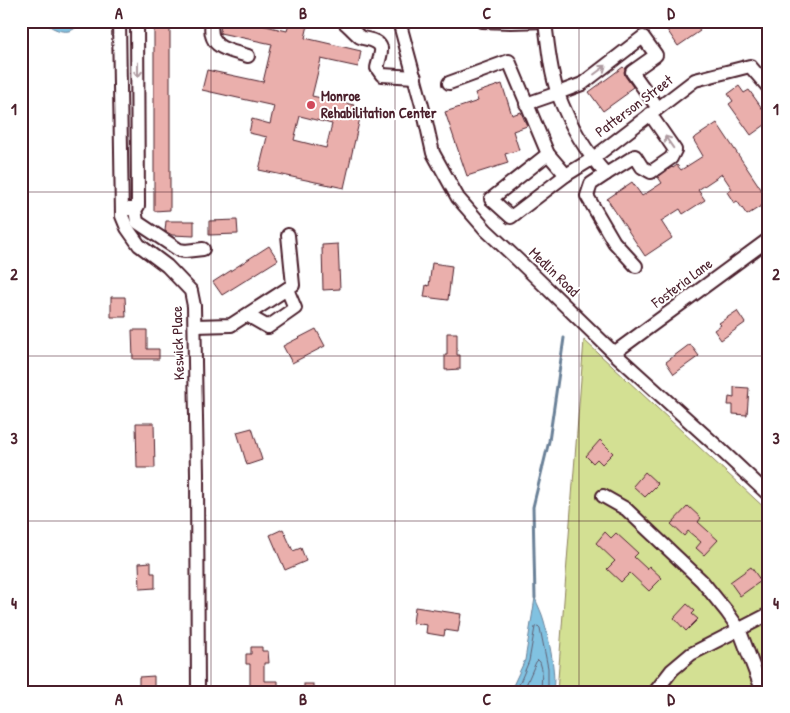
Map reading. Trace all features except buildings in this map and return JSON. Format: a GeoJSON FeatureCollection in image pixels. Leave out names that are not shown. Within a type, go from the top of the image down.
{"type":"FeatureCollection","features":[{"type":"Feature","properties":{"kind":"street","name":"Keswick Place"},"geometry":{"type":"LineString","coordinates":[[119,21],[122,216],[127,228],[139,245],[167,266],[190,291],[194,306],[198,474],[198,692]]}},
{"type":"Feature","properties":{"kind":"street"},"geometry":{"type":"LineString","coordinates":[[137,21],[138,206],[135,209],[137,222],[179,250],[203,249]]}},
{"type":"Feature","properties":{"kind":"street"},"geometry":{"type":"LineString","coordinates":[[212,21],[212,36],[215,43],[221,48],[248,56]]}},
{"type":"Feature","properties":{"kind":"street","name":"Medlin Road"},"geometry":{"type":"LineString","coordinates":[[399,21],[433,154],[458,198],[486,230],[614,353],[769,495]]}},
{"type":"Feature","properties":{"kind":"street"},"geometry":{"type":"LineString","coordinates":[[482,21],[545,21],[551,64],[558,93],[571,125],[592,159],[606,174]]}},
{"type":"Feature","properties":{"kind":"street"},"geometry":{"type":"LineString","coordinates":[[344,22],[361,37],[375,41],[380,46],[381,52],[377,68],[382,75],[414,77]]}},
{"type":"Feature","properties":{"kind":"street"},"geometry":{"type":"LineString","coordinates":[[526,104],[582,84],[644,37],[656,55],[632,72],[675,150],[671,158],[651,172],[642,167],[635,156],[591,184],[587,196],[614,242],[636,266]]}},
{"type":"Feature","properties":{"kind":"street"},"geometry":{"type":"LineString","coordinates":[[449,83],[509,61],[548,154],[566,175]]}},
{"type":"Feature","properties":{"kind":"street","name":"Patterson Street"},"geometry":{"type":"LineString","coordinates":[[548,154],[491,198],[511,218],[695,80],[750,66],[769,88]]}},
{"type":"Feature","properties":{"kind":"street"},"geometry":{"type":"LineString","coordinates":[[120,99],[138,98]]}},
{"type":"Feature","properties":{"kind":"street"},"geometry":{"type":"LineString","coordinates":[[120,158],[138,157]]}},
{"type":"Feature","properties":{"kind":"street"},"geometry":{"type":"LineString","coordinates":[[122,210],[135,209]]}},
{"type":"Feature","properties":{"kind":"street"},"geometry":{"type":"LineString","coordinates":[[195,326],[231,325],[293,285],[288,235]]}},
{"type":"Feature","properties":{"kind":"street","name":"Fosteria Lane"},"geometry":{"type":"LineString","coordinates":[[614,353],[769,239]]}},
{"type":"Feature","properties":{"kind":"street"},"geometry":{"type":"LineString","coordinates":[[247,315],[268,327],[295,308],[287,289]]}},
{"type":"Feature","properties":{"kind":"street"},"geometry":{"type":"LineString","coordinates":[[603,496],[626,509],[702,581],[739,629],[762,692]]}},
{"type":"Feature","properties":{"kind":"street"},"geometry":{"type":"LineString","coordinates":[[655,692],[672,670],[691,654],[769,614]]}},
{"type":"Feature","properties":{"kind":"green space"},"geometry":{"type":"Polygon","coordinates":[[[584,340],[769,512],[769,692],[557,692],[584,340]]]}},
{"type":"Feature","properties":{"kind":"water"},"geometry":{"type":"Polygon","coordinates":[[[43,21],[81,21],[73,30],[63,31],[52,28],[43,21]]]}},
{"type":"Feature","properties":{"kind":"water"},"geometry":{"type":"Polygon","coordinates":[[[535,598],[543,618],[550,646],[554,686],[552,692],[510,692],[525,660],[535,598]]]}},
{"type":"Feature","properties":{"kind":"waterway"},"geometry":{"type":"LineString","coordinates":[[535,598],[533,507],[549,441],[564,338]]}},
{"type":"Feature","properties":{"kind":"place","name":"Monroe Rehabilitation Center"},"geometry":{"type":"Point","coordinates":[311,105]}}]}
